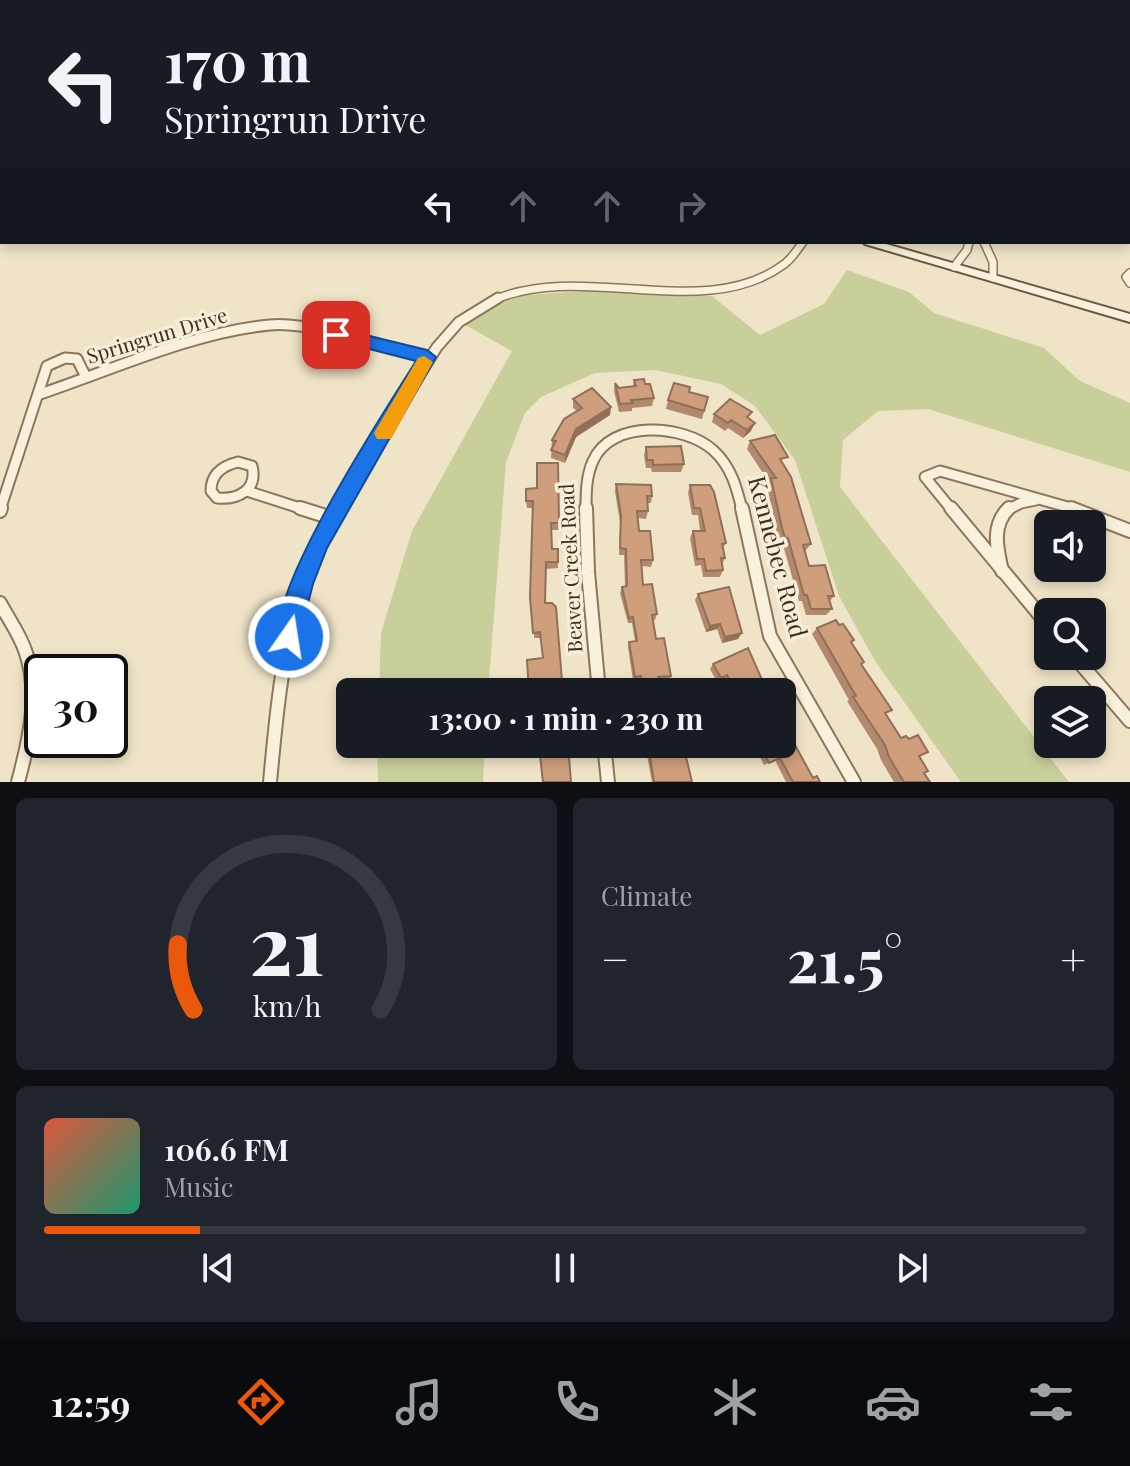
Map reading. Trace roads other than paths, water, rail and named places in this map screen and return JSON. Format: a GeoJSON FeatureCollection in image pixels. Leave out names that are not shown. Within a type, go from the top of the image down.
{"type":"FeatureCollection","features":[{"type":"Feature","properties":{"kind":"street"},"geometry":{"type":"LineString","coordinates":[[270,782],[279,680],[301,584],[332,518],[427,357],[468,315],[489,302],[510,295],[566,285],[686,289],[729,286],[758,279],[783,266],[801,244]]}},
{"type":"Feature","properties":{"kind":"street"},"geometry":{"type":"LineString","coordinates":[[875,244],[1130,318]]}},
{"type":"Feature","properties":{"kind":"street"},"geometry":{"type":"LineString","coordinates":[[985,244],[993,262],[993,278]]}},
{"type":"Feature","properties":{"kind":"street"},"geometry":{"type":"LineString","coordinates":[[954,267],[968,246],[988,255]]}},
{"type":"Feature","properties":{"kind":"street"},"geometry":{"type":"LineString","coordinates":[[1130,273],[1126,277],[1130,283]]}},
{"type":"Feature","properties":{"kind":"street","name":"Springrun Drive"},"geometry":{"type":"LineString","coordinates":[[40,394],[206,338],[271,325],[297,326],[427,357]]}},
{"type":"Feature","properties":{"kind":"street"},"geometry":{"type":"LineString","coordinates":[[0,511],[40,394],[43,374],[52,361],[70,357],[77,359],[86,377]]}},
{"type":"Feature","properties":{"kind":"street","name":"Beaver Creek Road"},"geometry":{"type":"LineString","coordinates":[[597,678],[591,618],[587,474],[606,444],[618,436],[646,431]]}},
{"type":"Feature","properties":{"kind":"street","name":"Kennebec Road"},"geometry":{"type":"LineString","coordinates":[[646,431],[664,431],[698,438],[714,448],[729,466],[738,490],[770,636],[854,782]]}},
{"type":"Feature","properties":{"kind":"street"},"geometry":{"type":"LineString","coordinates":[[247,491],[255,478],[252,466],[247,463],[238,462],[222,467],[210,485],[214,496],[224,500],[247,491],[332,518]]}},
{"type":"Feature","properties":{"kind":"street"},"geometry":{"type":"LineString","coordinates":[[1034,609],[925,477],[940,471],[1044,499],[1113,521],[1130,531]]}},
{"type":"Feature","properties":{"kind":"street"},"geometry":{"type":"LineString","coordinates":[[1002,572],[994,536],[999,522],[1006,510],[1022,501],[1044,499]]}},
{"type":"Feature","properties":{"kind":"street"},"geometry":{"type":"LineString","coordinates":[[0,603],[19,635],[32,675],[32,705],[18,782]]}},
{"type":"Feature","properties":{"kind":"street"},"geometry":{"type":"LineString","coordinates":[[1086,670],[1130,721]]}},
{"type":"Feature","properties":{"kind":"street"},"geometry":{"type":"LineString","coordinates":[[605,758],[608,782]]}}]}
